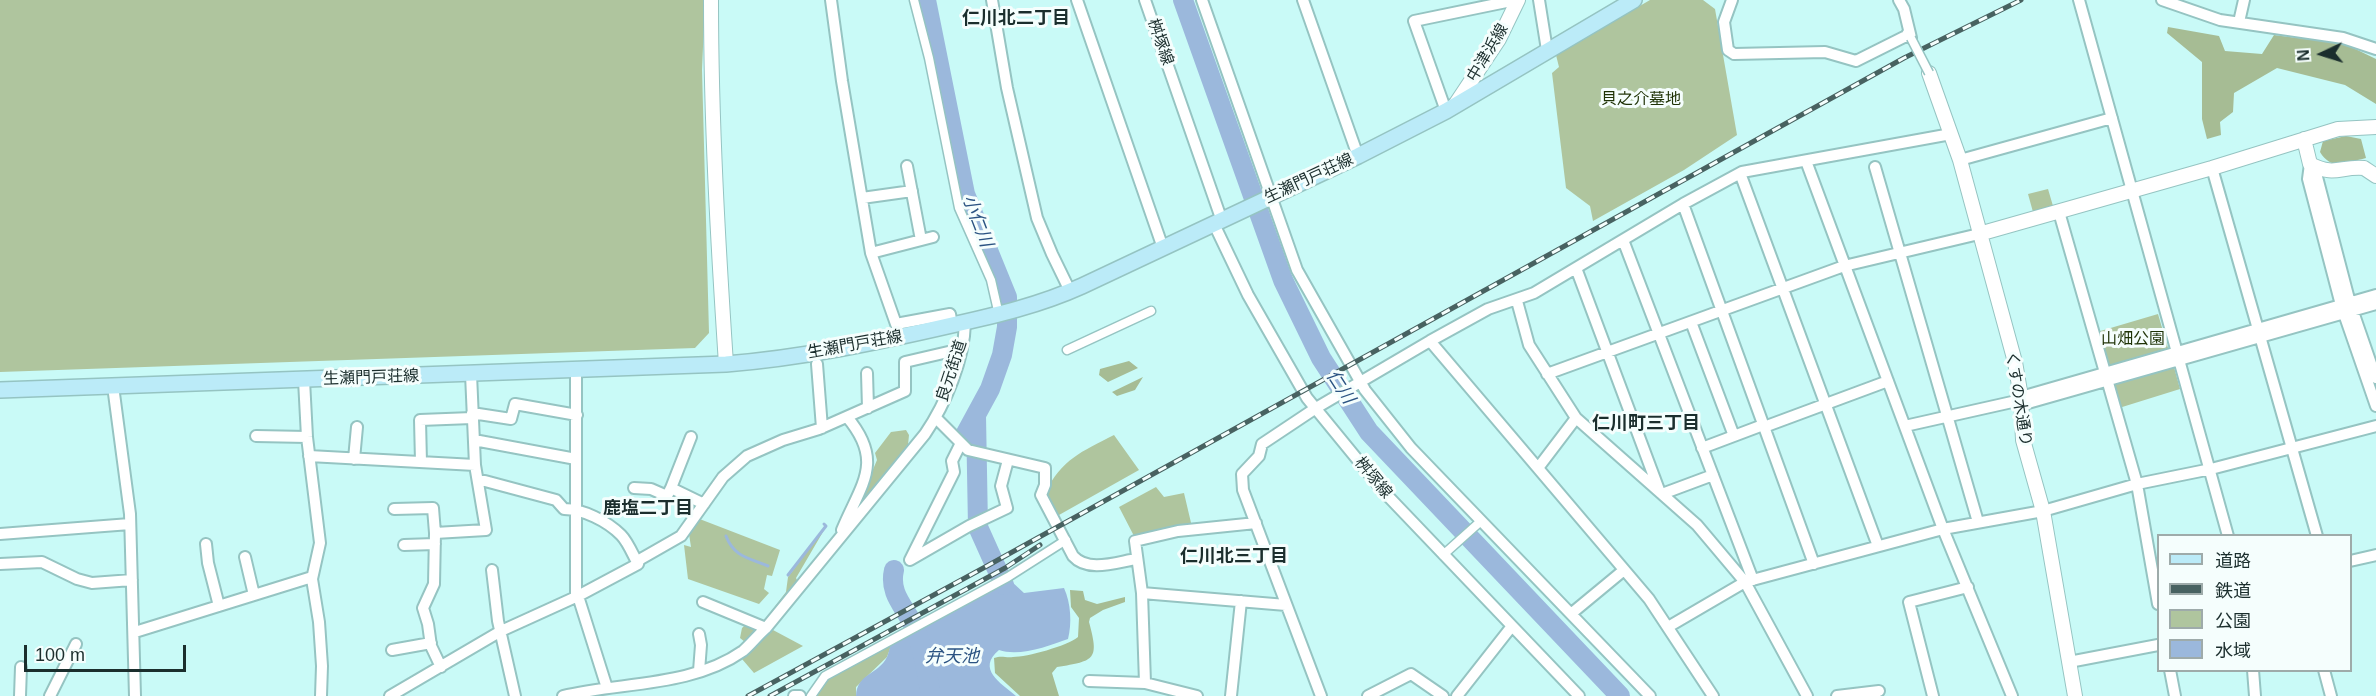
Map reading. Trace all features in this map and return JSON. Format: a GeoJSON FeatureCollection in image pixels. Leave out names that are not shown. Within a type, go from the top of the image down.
{"type":"FeatureCollection","features":[{"type":"Feature","properties":{"kind":"main road","name":"生瀬門戸荘線"},"geometry":{"type":"LineString","coordinates":[[0,390],[726,364],[813,353],[1017,311],[1070,291],[1358,156],[1450,108],[1634,0]]}},
{"type":"Feature","properties":{"kind":"street"},"geometry":{"type":"LineString","coordinates":[[711,0],[711,86],[726,364]]}},
{"type":"Feature","properties":{"kind":"street"},"geometry":{"type":"LineString","coordinates":[[831,0],[871,253],[896,324],[950,314],[958,324]]}},
{"type":"Feature","properties":{"kind":"street"},"geometry":{"type":"LineString","coordinates":[[914,0],[929,58],[959,208],[991,280],[999,315]]}},
{"type":"Feature","properties":{"kind":"street"},"geometry":{"type":"LineString","coordinates":[[992,0],[1007,88],[1038,218],[1070,291]]}},
{"type":"Feature","properties":{"kind":"street"},"geometry":{"type":"LineString","coordinates":[[1077,0],[1163,248]]}},
{"type":"Feature","properties":{"kind":"street","name":"桝塚線"},"geometry":{"type":"LineString","coordinates":[[1145,0],[1248,295],[1302,390],[1384,492],[1579,696]]}},
{"type":"Feature","properties":{"kind":"street"},"geometry":{"type":"LineString","coordinates":[[1202,0],[1268,198],[1297,270],[1359,382],[1412,448],[1650,696]]}},
{"type":"Feature","properties":{"kind":"street"},"geometry":{"type":"LineString","coordinates":[[1303,0],[1358,156]]}},
{"type":"Feature","properties":{"kind":"street"},"geometry":{"type":"LineString","coordinates":[[1450,108],[1414,21],[1517,0]]}},
{"type":"Feature","properties":{"kind":"street","name":"中津浜線"},"geometry":{"type":"LineString","coordinates":[[1450,108],[1499,39],[1517,0]]}},
{"type":"Feature","properties":{"kind":"street"},"geometry":{"type":"LineString","coordinates":[[1539,0],[1547,50]]}},
{"type":"Feature","properties":{"kind":"street"},"geometry":{"type":"LineString","coordinates":[[1732,0],[1724,22],[1728,50],[1734,54],[1825,52],[1856,62],[1910,35]]}},
{"type":"Feature","properties":{"kind":"street"},"geometry":{"type":"LineString","coordinates":[[1899,0],[1904,9],[1910,35],[1929,73]]}},
{"type":"Feature","properties":{"kind":"street"},"geometry":{"type":"LineString","coordinates":[[2079,0],[2227,534]]}},
{"type":"Feature","properties":{"kind":"street"},"geometry":{"type":"LineString","coordinates":[[2162,0],[2220,20],[2343,38],[2375,46]]}},
{"type":"Feature","properties":{"kind":"street"},"geometry":{"type":"LineString","coordinates":[[2239,22],[2244,0]]}},
{"type":"Feature","properties":{"kind":"street","name":"くすの木通り"},"geometry":{"type":"LineString","coordinates":[[1929,73],[1960,160],[2014,362],[2021,400],[2023,440],[2043,511],[2075,696]]}},
{"type":"Feature","properties":{"kind":"street"},"geometry":{"type":"LineString","coordinates":[[1476,74],[1481,80],[1495,81]]}},
{"type":"Feature","properties":{"kind":"street"},"geometry":{"type":"LineString","coordinates":[[1960,160],[2112,118]]}},
{"type":"Feature","properties":{"kind":"street"},"geometry":{"type":"LineString","coordinates":[[1547,374],[1844,266],[1979,234],[2059,212],[2338,129],[2376,127]]}},
{"type":"Feature","properties":{"kind":"street"},"geometry":{"type":"LineString","coordinates":[[1321,696],[1243,490],[1242,474],[1258,456],[1262,444],[1317,407],[1430,341],[1488,309],[1517,301],[1740,173],[1951,134]]}},
{"type":"Feature","properties":{"kind":"street"},"geometry":{"type":"LineString","coordinates":[[2304,139],[2310,164],[2317,177],[2347,308],[2376,406]]}},
{"type":"Feature","properties":{"kind":"street"},"geometry":{"type":"LineString","coordinates":[[1806,161],[1943,529],[2012,696]]}},
{"type":"Feature","properties":{"kind":"street"},"geometry":{"type":"LineString","coordinates":[[2310,164],[2328,172],[2364,168],[2376,176]]}},
{"type":"Feature","properties":{"kind":"street"},"geometry":{"type":"LineString","coordinates":[[907,166],[921,240]]}},
{"type":"Feature","properties":{"kind":"street"},"geometry":{"type":"LineString","coordinates":[[1875,167],[1978,522]]}},
{"type":"Feature","properties":{"kind":"street"},"geometry":{"type":"LineString","coordinates":[[2212,168],[2316,534]]}},
{"type":"Feature","properties":{"kind":"street"},"geometry":{"type":"LineString","coordinates":[[1740,173],[1878,546]]}},
{"type":"Feature","properties":{"kind":"street"},"geometry":{"type":"LineString","coordinates":[[862,198],[912,191]]}},
{"type":"Feature","properties":{"kind":"street"},"geometry":{"type":"LineString","coordinates":[[1683,204],[1814,564]]}},
{"type":"Feature","properties":{"kind":"street"},"geometry":{"type":"LineString","coordinates":[[2059,212],[2104,377],[2137,484],[2157,598]]}},
{"type":"Feature","properties":{"kind":"street"},"geometry":{"type":"LineString","coordinates":[[871,253],[933,237]]}},
{"type":"Feature","properties":{"kind":"street"},"geometry":{"type":"LineString","coordinates":[[1623,240],[1713,476],[1749,581],[1807,696]]}},
{"type":"Feature","properties":{"kind":"street"},"geometry":{"type":"LineString","coordinates":[[1576,268],[1661,493]]}},
{"type":"Feature","properties":{"kind":"street"},"geometry":{"type":"LineString","coordinates":[[2347,308],[2376,295]]}},
{"type":"Feature","properties":{"kind":"street"},"geometry":{"type":"LineString","coordinates":[[1517,301],[1529,345],[1576,418],[1697,525],[1749,581]]}},
{"type":"Feature","properties":{"kind":"street"},"geometry":{"type":"LineString","coordinates":[[1905,426],[2021,400],[2347,308],[2376,304]]}},
{"type":"Feature","properties":{"kind":"street"},"geometry":{"type":"LineString","coordinates":[[2347,308],[2376,378]]}},
{"type":"Feature","properties":{"kind":"street"},"geometry":{"type":"LineString","coordinates":[[1066,350],[1151,311]]}},
{"type":"Feature","properties":{"kind":"street"},"geometry":{"type":"LineString","coordinates":[[1691,322],[1734,436]]}},
{"type":"Feature","properties":{"kind":"street","name":"良元街道"},"geometry":{"type":"LineString","coordinates":[[837,541],[936,418],[964,338],[958,324]]}},
{"type":"Feature","properties":{"kind":"street"},"geometry":{"type":"LineString","coordinates":[[1430,341],[1649,599],[1713,696]]}},
{"type":"Feature","properties":{"kind":"street"},"geometry":{"type":"LineString","coordinates":[[390,696],[501,631],[577,596],[638,564],[639,560],[681,536],[723,477],[747,456],[783,440],[822,428],[905,391],[905,362],[961,349]]}},
{"type":"Feature","properties":{"kind":"street"},"geometry":{"type":"LineString","coordinates":[[817,364],[822,428]]}},
{"type":"Feature","properties":{"kind":"street"},"geometry":{"type":"LineString","coordinates":[[576,370],[577,596],[607,688]]}},
{"type":"Feature","properties":{"kind":"street"},"geometry":{"type":"LineString","coordinates":[[868,373],[868,408]]}},
{"type":"Feature","properties":{"kind":"street"},"geometry":{"type":"LineString","coordinates":[[404,545],[486,530],[475,465],[471,374]]}},
{"type":"Feature","properties":{"kind":"street"},"geometry":{"type":"LineString","coordinates":[[304,380],[307,437],[320,543],[312,577],[320,622],[321,696]]}},
{"type":"Feature","properties":{"kind":"street"},"geometry":{"type":"LineString","coordinates":[[1702,448],[1888,381]]}},
{"type":"Feature","properties":{"kind":"street"},"geometry":{"type":"LineString","coordinates":[[113,386],[130,524],[135,632],[135,696]]}},
{"type":"Feature","properties":{"kind":"street"},"geometry":{"type":"LineString","coordinates":[[421,462],[420,420],[472,415],[511,418],[515,404],[577,415]]}},
{"type":"Feature","properties":{"kind":"street"},"geometry":{"type":"LineString","coordinates":[[563,696],[699,672],[743,650],[766,628],[837,541],[866,477],[869,461],[860,431],[847,417]]}},
{"type":"Feature","properties":{"kind":"street"},"geometry":{"type":"LineString","coordinates":[[936,418],[965,446],[985,455],[1045,468],[1045,485],[1041,495],[1073,556],[1079,562],[1085,565],[1103,565],[1136,559]]}},
{"type":"Feature","properties":{"kind":"street"},"geometry":{"type":"LineString","coordinates":[[1538,468],[1576,418]]}},
{"type":"Feature","properties":{"kind":"street"},"geometry":{"type":"LineString","coordinates":[[1668,627],[1749,581],[1943,529],[2043,511],[2137,484],[2211,469],[2376,426]]}},
{"type":"Feature","properties":{"kind":"street"},"geometry":{"type":"LineString","coordinates":[[354,459],[357,427]]}},
{"type":"Feature","properties":{"kind":"street"},"geometry":{"type":"LineString","coordinates":[[256,436],[307,437]]}},
{"type":"Feature","properties":{"kind":"street"},"geometry":{"type":"LineString","coordinates":[[634,488],[651,489],[667,496],[691,437]]}},
{"type":"Feature","properties":{"kind":"street"},"geometry":{"type":"LineString","coordinates":[[474,440],[576,459]]}},
{"type":"Feature","properties":{"kind":"street"},"geometry":{"type":"LineString","coordinates":[[965,446],[952,461],[954,472],[910,560],[969,526],[1007,508],[1001,486],[1008,460]]}},
{"type":"Feature","properties":{"kind":"street"},"geometry":{"type":"LineString","coordinates":[[309,456],[475,465]]}},
{"type":"Feature","properties":{"kind":"street"},"geometry":{"type":"LineString","coordinates":[[1661,493],[1713,476]]}},
{"type":"Feature","properties":{"kind":"street"},"geometry":{"type":"LineString","coordinates":[[479,482],[485,481],[556,500],[564,509],[576,509],[622,536],[638,564]]}},
{"type":"Feature","properties":{"kind":"street"},"geometry":{"type":"LineString","coordinates":[[671,488],[704,504]]}},
{"type":"Feature","properties":{"kind":"street"},"geometry":{"type":"LineString","coordinates":[[394,509],[433,508],[434,584],[423,608],[431,643],[441,667]]}},
{"type":"Feature","properties":{"kind":"street"},"geometry":{"type":"LineString","coordinates":[[1443,555],[1481,521]]}},
{"type":"Feature","properties":{"kind":"street"},"geometry":{"type":"LineString","coordinates":[[0,534],[130,524]]}},
{"type":"Feature","properties":{"kind":"street"},"geometry":{"type":"LineString","coordinates":[[1145,683],[1142,593],[1135,541],[1178,531],[1256,524]]}},
{"type":"Feature","properties":{"kind":"street"},"geometry":{"type":"LineString","coordinates":[[811,696],[825,676],[1008,578],[1066,540]]}},
{"type":"Feature","properties":{"kind":"street"},"geometry":{"type":"LineString","coordinates":[[206,544],[208,563],[219,606]]}},
{"type":"Feature","properties":{"kind":"street"},"geometry":{"type":"LineString","coordinates":[[2352,561],[2376,555]]}},
{"type":"Feature","properties":{"kind":"street"},"geometry":{"type":"LineString","coordinates":[[245,556],[254,595]]}},
{"type":"Feature","properties":{"kind":"street"},"geometry":{"type":"LineString","coordinates":[[0,564],[42,562],[77,579],[92,583],[132,580]]}},
{"type":"Feature","properties":{"kind":"street"},"geometry":{"type":"LineString","coordinates":[[492,570],[501,631],[515,696]]}},
{"type":"Feature","properties":{"kind":"street"},"geometry":{"type":"LineString","coordinates":[[1572,613],[1624,570]]}},
{"type":"Feature","properties":{"kind":"street"},"geometry":{"type":"LineString","coordinates":[[135,632],[312,577]]}},
{"type":"Feature","properties":{"kind":"street"},"geometry":{"type":"LineString","coordinates":[[1933,696],[1909,602],[1968,587]]}},
{"type":"Feature","properties":{"kind":"street"},"geometry":{"type":"LineString","coordinates":[[1142,593],[1286,605]]}},
{"type":"Feature","properties":{"kind":"street"},"geometry":{"type":"LineString","coordinates":[[1231,696],[1241,601]]}},
{"type":"Feature","properties":{"kind":"street"},"geometry":{"type":"LineString","coordinates":[[703,602],[766,628]]}},
{"type":"Feature","properties":{"kind":"street"},"geometry":{"type":"LineString","coordinates":[[1457,696],[1512,626]]}},
{"type":"Feature","properties":{"kind":"street"},"geometry":{"type":"LineString","coordinates":[[699,634],[701,645],[699,672]]}},
{"type":"Feature","properties":{"kind":"street"},"geometry":{"type":"LineString","coordinates":[[392,650],[431,643]]}},
{"type":"Feature","properties":{"kind":"street"},"geometry":{"type":"LineString","coordinates":[[50,696],[76,644]]}},
{"type":"Feature","properties":{"kind":"street"},"geometry":{"type":"LineString","coordinates":[[2069,662],[2157,645]]}},
{"type":"Feature","properties":{"kind":"street"},"geometry":{"type":"LineString","coordinates":[[20,696],[21,667]]}},
{"type":"Feature","properties":{"kind":"street"},"geometry":{"type":"LineString","coordinates":[[2170,672],[2175,696]]}},
{"type":"Feature","properties":{"kind":"street"},"geometry":{"type":"LineString","coordinates":[[2253,672],[2255,696]]}},
{"type":"Feature","properties":{"kind":"street"},"geometry":{"type":"LineString","coordinates":[[2325,672],[2331,696]]}},
{"type":"Feature","properties":{"kind":"street"},"geometry":{"type":"LineString","coordinates":[[1368,696],[1411,674],[1443,696]]}},
{"type":"Feature","properties":{"kind":"street"},"geometry":{"type":"LineString","coordinates":[[1089,681],[1145,683],[1197,696]]}},
{"type":"Feature","properties":{"kind":"street"},"geometry":{"type":"LineString","coordinates":[[1837,696],[1879,691]]}},
{"type":"Feature","properties":{"kind":"street"},"geometry":{"type":"LineString","coordinates":[[794,696],[800,696]]}},
{"type":"Feature","properties":{"kind":"green space"},"geometry":{"type":"Polygon","coordinates":[[[0,0],[705,0],[702,70],[709,333],[695,348],[0,372],[0,0]]]}},
{"type":"Feature","properties":{"kind":"green space","name":"貝之介墓地"},"geometry":{"type":"Polygon","coordinates":[[[1650,0],[1703,0],[1715,9],[1737,135],[1684,170],[1593,221],[1590,206],[1566,188],[1552,73],[1559,67],[1556,55],[1650,0]]]}},
{"type":"Feature","properties":{"kind":"green space"},"geometry":{"type":"Polygon","coordinates":[[[2168,27],[2219,36],[2225,51],[2262,54],[2274,35],[2345,44],[2376,59],[2376,104],[2345,85],[2277,68],[2234,93],[2233,112],[2220,122],[2221,135],[2207,139],[2202,119],[2202,62],[2167,33],[2168,27]]]}},
{"type":"Feature","properties":{"kind":"green space"},"geometry":{"type":"Polygon","coordinates":[[[2346,136],[2361,139],[2366,158],[2335,164],[2320,152],[2323,141],[2346,136]]]}},
{"type":"Feature","properties":{"kind":"green space"},"geometry":{"type":"Polygon","coordinates":[[[2048,189],[2053,206],[2033,212],[2028,194],[2048,189]]]}},
{"type":"Feature","properties":{"kind":"green space","name":"山畑公園"},"geometry":{"type":"Polygon","coordinates":[[[2158,314],[2168,348],[2107,366],[2097,332],[2158,314]]]}},
{"type":"Feature","properties":{"kind":"green space"},"geometry":{"type":"Polygon","coordinates":[[[1129,361],[1138,368],[1108,382],[1099,375],[1100,369],[1129,361]]]}},
{"type":"Feature","properties":{"kind":"green space","name":"山畑公園"},"geometry":{"type":"Polygon","coordinates":[[[2174,367],[2180,389],[2119,408],[2112,385],[2174,367]]]}},
{"type":"Feature","properties":{"kind":"green space"},"geometry":{"type":"Polygon","coordinates":[[[1143,377],[1135,390],[1117,396],[1112,392],[1143,377]]]}},
{"type":"Feature","properties":{"kind":"green space"},"geometry":{"type":"Polygon","coordinates":[[[906,430],[909,435],[908,445],[861,506],[858,505],[877,460],[875,453],[891,432],[906,430]]]}},
{"type":"Feature","properties":{"kind":"green space"},"geometry":{"type":"Polygon","coordinates":[[[1114,435],[1139,470],[1059,515],[1055,514],[1045,493],[1051,481],[1066,464],[1082,452],[1114,435]]]}},
{"type":"Feature","properties":{"kind":"green space"},"geometry":{"type":"Polygon","coordinates":[[[1156,487],[1164,497],[1184,493],[1192,527],[1134,536],[1119,507],[1156,487]]]}},
{"type":"Feature","properties":{"kind":"green space"},"geometry":{"type":"Polygon","coordinates":[[[697,518],[780,550],[772,576],[767,575],[764,589],[769,593],[759,604],[688,579],[684,545],[691,547],[689,534],[697,518]]]}},
{"type":"Feature","properties":{"kind":"green space"},"geometry":{"type":"Polygon","coordinates":[[[827,525],[796,578],[798,582],[772,615],[770,613],[786,592],[788,577],[827,525]]]}},
{"type":"Feature","properties":{"kind":"green space"},"geometry":{"type":"Polygon","coordinates":[[[1070,590],[1083,591],[1085,600],[1097,604],[1125,597],[1125,602],[1103,610],[1090,618],[1094,651],[1087,660],[1057,667],[1052,673],[1059,696],[1020,696],[995,673],[994,658],[1019,657],[1037,653],[1078,637],[1079,618],[1071,607],[1070,590]]]}},
{"type":"Feature","properties":{"kind":"green space"},"geometry":{"type":"Polygon","coordinates":[[[747,623],[755,626],[756,631],[745,642],[740,638],[742,628],[747,623]]]}},
{"type":"Feature","properties":{"kind":"green space"},"geometry":{"type":"Polygon","coordinates":[[[773,630],[803,646],[754,673],[742,659],[773,630]]]}},
{"type":"Feature","properties":{"kind":"green space"},"geometry":{"type":"Polygon","coordinates":[[[892,643],[887,657],[856,687],[856,696],[817,696],[828,680],[892,643]]]}},
{"type":"Feature","properties":{"kind":"water","name":"弁天池"},"geometry":{"type":"Polygon","coordinates":[[[1011,581],[1024,593],[1064,588],[1070,614],[1068,639],[1025,651],[999,650],[993,657],[990,669],[993,675],[1016,696],[856,696],[860,683],[883,663],[892,643],[1011,581]]]}},
{"type":"Feature","properties":{"kind":"waterway","name":"小仁川"},"geometry":{"type":"LineString","coordinates":[[926,0],[965,194],[1007,297],[1007,327],[1002,355],[990,389],[965,435]]}},
{"type":"Feature","properties":{"kind":"waterway","name":"仁川"},"geometry":{"type":"LineString","coordinates":[[1183,0],[1283,280],[1321,358],[1369,432],[1620,696]]}},
{"type":"Feature","properties":{"kind":"waterway"},"geometry":{"type":"LineString","coordinates":[[976,416],[978,527],[1004,585]]}},
{"type":"Feature","properties":{"kind":"waterway"},"geometry":{"type":"LineString","coordinates":[[788,575],[826,526],[824,524]]}},
{"type":"Feature","properties":{"kind":"waterway"},"geometry":{"type":"LineString","coordinates":[[726,536],[738,553],[768,566]]}},
{"type":"Feature","properties":{"kind":"waterway","name":"小仁川"},"geometry":{"type":"LineString","coordinates":[[894,570],[896,595],[913,623],[919,639],[931,696]]}},
{"type":"Feature","properties":{"kind":"railway"},"geometry":{"type":"LineString","coordinates":[[748,696],[1904,58],[2021,0]]}},
{"type":"Feature","properties":{"kind":"railway"},"geometry":{"type":"LineString","coordinates":[[770,696],[1005,568],[1040,545]]}},
{"type":"Feature","properties":{"kind":"district","name":"仁川北二丁目"},"geometry":{"type":"Point","coordinates":[1016,19]}},
{"type":"Feature","properties":{"kind":"district","name":"仁川町三丁目"},"geometry":{"type":"Point","coordinates":[1646,424]}},
{"type":"Feature","properties":{"kind":"district","name":"鹿塩二丁目"},"geometry":{"type":"Point","coordinates":[648,509]}},
{"type":"Feature","properties":{"kind":"district","name":"仁川北三丁目"},"geometry":{"type":"Point","coordinates":[1234,557]}}]}
